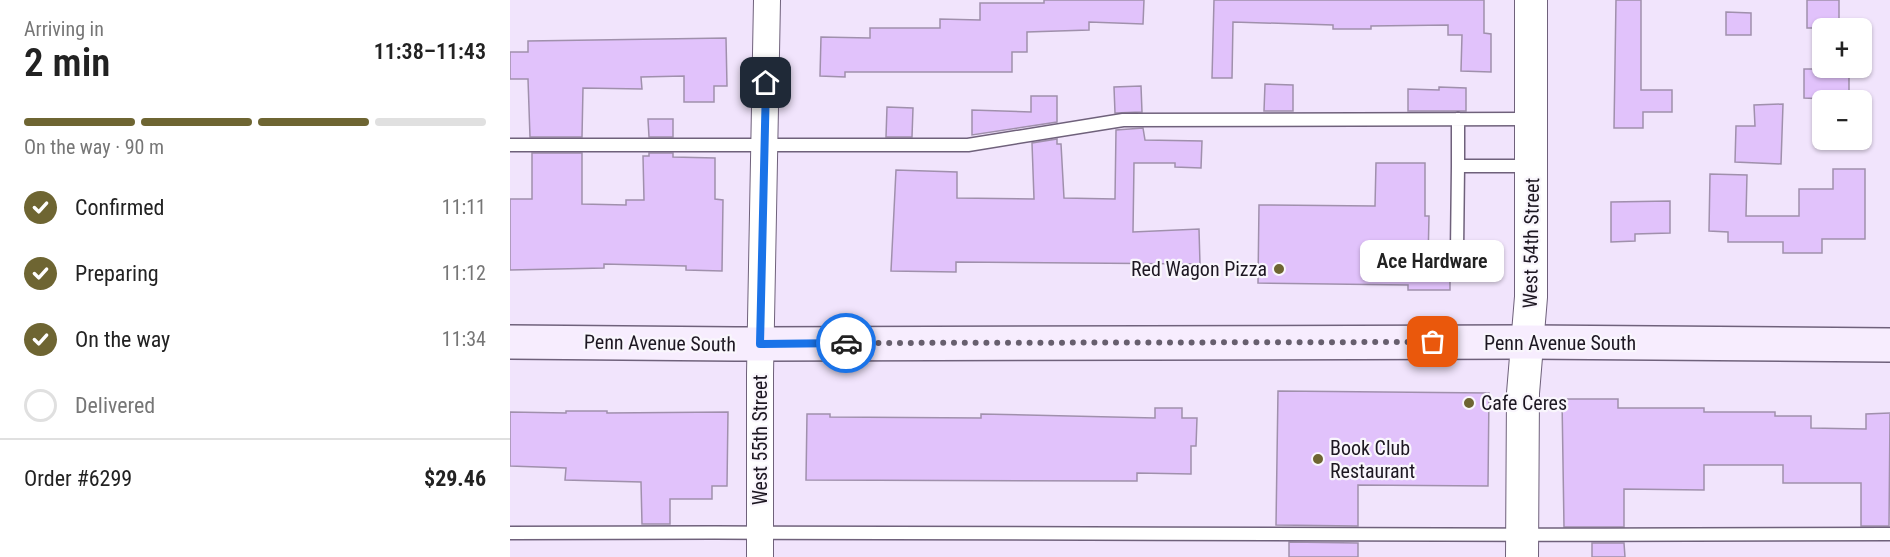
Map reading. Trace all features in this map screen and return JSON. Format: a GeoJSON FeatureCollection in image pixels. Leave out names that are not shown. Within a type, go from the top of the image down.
{"type":"FeatureCollection","features":[{"type":"Feature","properties":{"kind":"main road","name":"Penn Avenue South"},"geometry":{"type":"LineString","coordinates":[[510,342],[760,344],[1529,342],[1890,345]]}},
{"type":"Feature","properties":{"kind":"street","name":"West 55th Street"},"geometry":{"type":"LineString","coordinates":[[760,557],[760,344],[766,145],[767,0]]}},
{"type":"Feature","properties":{"kind":"street","name":"West 54th Street"},"geometry":{"type":"LineString","coordinates":[[1522,547],[1523,393],[1529,342],[1532,0]]}},
{"type":"Feature","properties":{"kind":"lane"},"geometry":{"type":"LineString","coordinates":[[1457,250],[1458,119]]}},
{"type":"Feature","properties":{"kind":"lane"},"geometry":{"type":"LineString","coordinates":[[510,145],[968,145],[1123,120],[1532,119]]}},
{"type":"Feature","properties":{"kind":"lane"},"geometry":{"type":"LineString","coordinates":[[1458,166],[1532,166]]}},
{"type":"Feature","properties":{"kind":"lane"},"geometry":{"type":"LineString","coordinates":[[510,533],[760,532],[1522,547],[1890,534]]}},
{"type":"Feature","properties":{"kind":"building"},"geometry":{"type":"Polygon","coordinates":[[[1044,0],[1144,0],[1143,24],[1089,22],[1089,30],[1027,32],[1027,52],[1012,52],[1012,72],[845,72],[845,77],[820,76],[821,37],[870,38],[870,28],[940,28],[940,19],[980,20],[980,3],[1044,3],[1044,0]]]}},
{"type":"Feature","properties":{"kind":"building"},"geometry":{"type":"Polygon","coordinates":[[[1214,0],[1484,0],[1484,33],[1491,34],[1491,72],[1461,71],[1462,35],[1448,35],[1448,25],[1333,29],[1333,25],[1233,22],[1232,78],[1212,78],[1214,0]]]}},
{"type":"Feature","properties":{"kind":"building"},"geometry":{"type":"Polygon","coordinates":[[[1616,0],[1641,0],[1641,90],[1672,90],[1672,112],[1643,112],[1643,128],[1614,128],[1616,0]]]}},
{"type":"Feature","properties":{"kind":"building"},"geometry":{"type":"Polygon","coordinates":[[[1807,0],[1839,0],[1839,18],[1812,18],[1812,28],[1807,28],[1807,0]]]}},
{"type":"Feature","properties":{"kind":"building"},"geometry":{"type":"Polygon","coordinates":[[[1726,12],[1751,13],[1751,35],[1726,35],[1726,12]]]}},
{"type":"Feature","properties":{"kind":"building"},"geometry":{"type":"Polygon","coordinates":[[[726,38],[727,86],[714,86],[714,102],[684,102],[684,76],[641,77],[642,89],[583,88],[582,137],[530,137],[528,79],[510,79],[510,52],[528,52],[528,41],[726,38]]]}},
{"type":"Feature","properties":{"kind":"building"},"geometry":{"type":"Polygon","coordinates":[[[1804,69],[1812,69],[1812,78],[1849,78],[1849,90],[1812,90],[1812,98],[1804,98],[1804,69]]]}},
{"type":"Feature","properties":{"kind":"building"},"geometry":{"type":"Polygon","coordinates":[[[1265,84],[1293,85],[1293,111],[1264,111],[1265,84]]]}},
{"type":"Feature","properties":{"kind":"building"},"geometry":{"type":"Polygon","coordinates":[[[1141,86],[1142,112],[1115,113],[1114,87],[1141,86]]]}},
{"type":"Feature","properties":{"kind":"building"},"geometry":{"type":"Polygon","coordinates":[[[1439,87],[1466,88],[1466,111],[1408,111],[1408,89],[1439,90],[1439,87]]]}},
{"type":"Feature","properties":{"kind":"building"},"geometry":{"type":"Polygon","coordinates":[[[1031,96],[1057,96],[1057,122],[972,135],[972,110],[1031,112],[1031,96]]]}},
{"type":"Feature","properties":{"kind":"building"},"geometry":{"type":"Polygon","coordinates":[[[1783,104],[1781,164],[1735,162],[1736,126],[1755,126],[1754,105],[1783,104]]]}},
{"type":"Feature","properties":{"kind":"building"},"geometry":{"type":"Polygon","coordinates":[[[887,107],[913,108],[912,137],[886,137],[887,107]]]}},
{"type":"Feature","properties":{"kind":"building"},"geometry":{"type":"Polygon","coordinates":[[[648,119],[673,119],[673,137],[649,137],[648,119]]]}},
{"type":"Feature","properties":{"kind":"building"},"geometry":{"type":"Polygon","coordinates":[[[1143,128],[1145,140],[1202,141],[1201,168],[1175,167],[1175,163],[1134,163],[1133,232],[1199,229],[1200,264],[956,262],[956,272],[891,271],[896,170],[957,172],[957,198],[1034,199],[1032,143],[1057,139],[1057,144],[1061,144],[1064,198],[1115,199],[1116,130],[1143,128]]]}},
{"type":"Feature","properties":{"kind":"building"},"geometry":{"type":"Polygon","coordinates":[[[532,153],[582,153],[582,204],[626,205],[626,200],[644,200],[643,156],[649,156],[649,153],[673,153],[673,157],[715,158],[715,199],[723,200],[722,271],[686,270],[686,266],[604,264],[604,268],[510,270],[510,199],[532,199],[532,153]]]}},
{"type":"Feature","properties":{"kind":"building"},"geometry":{"type":"Polygon","coordinates":[[[1376,163],[1425,163],[1425,216],[1429,216],[1428,261],[1450,261],[1450,290],[1408,290],[1408,285],[1258,283],[1259,205],[1375,206],[1376,163]]]}},
{"type":"Feature","properties":{"kind":"building"},"geometry":{"type":"Polygon","coordinates":[[[1833,169],[1865,169],[1865,239],[1822,239],[1822,253],[1783,253],[1783,242],[1728,242],[1728,232],[1709,231],[1710,174],[1747,175],[1746,216],[1799,216],[1799,189],[1833,189],[1833,169]]]}},
{"type":"Feature","properties":{"kind":"building"},"geometry":{"type":"Polygon","coordinates":[[[1670,201],[1670,233],[1635,234],[1635,241],[1611,242],[1611,202],[1670,201]]]}},
{"type":"Feature","properties":{"kind":"building"},"geometry":{"type":"Polygon","coordinates":[[[1278,391],[1489,393],[1488,486],[1358,485],[1358,526],[1276,525],[1278,391]]]}},
{"type":"Feature","properties":{"kind":"building"},"geometry":{"type":"Polygon","coordinates":[[[1562,399],[1618,399],[1618,408],[1704,408],[1704,412],[1775,412],[1775,416],[1811,416],[1811,428],[1866,429],[1866,414],[1890,413],[1889,526],[1861,526],[1861,483],[1783,483],[1783,465],[1704,465],[1704,490],[1624,489],[1624,527],[1564,527],[1562,399]]]}},
{"type":"Feature","properties":{"kind":"building"},"geometry":{"type":"Polygon","coordinates":[[[1155,408],[1182,408],[1182,418],[1197,418],[1196,446],[1191,446],[1191,474],[1137,473],[1137,481],[806,480],[807,414],[830,414],[830,417],[981,418],[981,414],[1155,418],[1155,408]]]}},
{"type":"Feature","properties":{"kind":"building"},"geometry":{"type":"Polygon","coordinates":[[[566,411],[728,412],[727,486],[712,486],[712,499],[670,499],[670,524],[642,524],[641,482],[565,480],[566,468],[510,466],[510,412],[566,413],[566,411]]]}},
{"type":"Feature","properties":{"kind":"building"},"geometry":{"type":"Polygon","coordinates":[[[1289,542],[1358,543],[1358,557],[1289,557],[1289,542]]]}},
{"type":"Feature","properties":{"kind":"building"},"geometry":{"type":"Polygon","coordinates":[[[1592,543],[1624,543],[1625,557],[1592,557],[1592,543]]]}},
{"type":"Feature","properties":{"kind":"way so far"},"geometry":{"type":"LineString","coordinates":[[846,343],[1433,342]]}},
{"type":"Feature","properties":{"kind":"place","name":"Red Wagon Pizza"},"geometry":{"type":"Point","coordinates":[1279,269]}},
{"type":"Feature","properties":{"kind":"place","name":"Ace Hardware"},"geometry":{"type":"Point","coordinates":[1433,342]}},
{"type":"Feature","properties":{"kind":"place","name":"Cafe Ceres"},"geometry":{"type":"Point","coordinates":[1469,403]}},
{"type":"Feature","properties":{"kind":"place","name":"Book Club Restaurant"},"geometry":{"type":"Point","coordinates":[1318,459]}},
{"type":"Feature","properties":{"kind":"route"},"geometry":{"type":"LineString","coordinates":[[766,83],[760,344],[846,343]]}}]}
